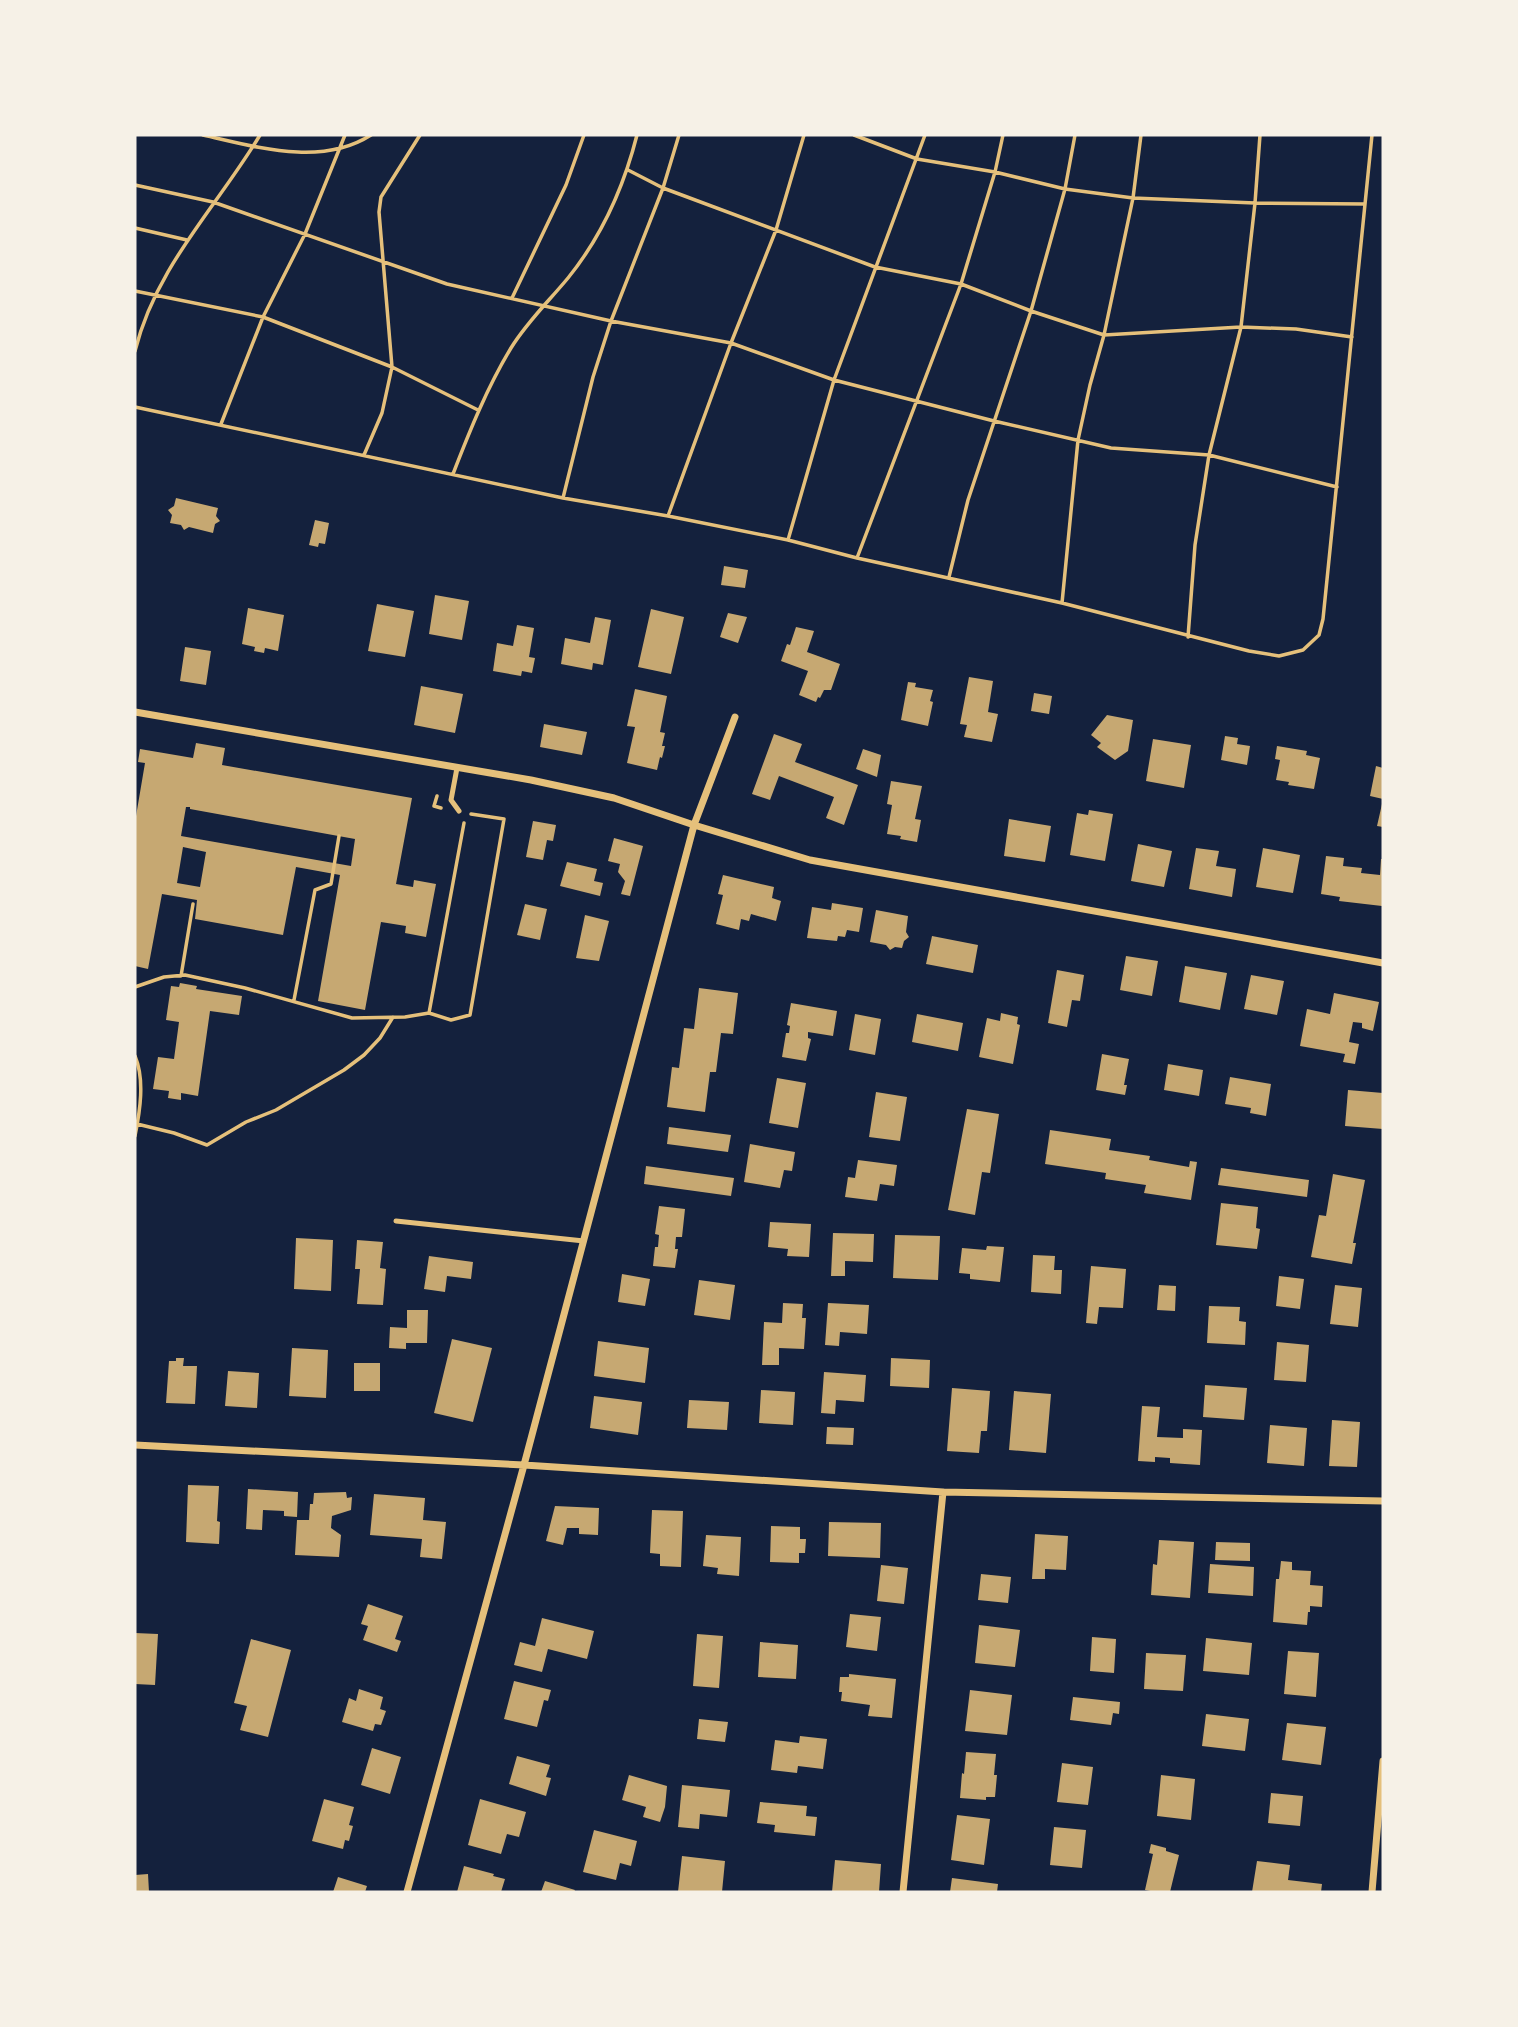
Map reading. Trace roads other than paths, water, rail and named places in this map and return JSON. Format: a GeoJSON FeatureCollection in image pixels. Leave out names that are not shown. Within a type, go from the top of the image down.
{"type":"FeatureCollection","features":[{"type":"Feature","properties":{"kind":"street"},"geometry":{"type":"LineString","coordinates":[[135,712],[531,780],[614,798],[810,860],[1383,963]]}},
{"type":"Feature","properties":{"kind":"street"},"geometry":{"type":"LineString","coordinates":[[407,1892],[694,825],[735,717]]}},
{"type":"Feature","properties":{"kind":"street"},"geometry":{"type":"LineString","coordinates":[[135,1445],[524,1465],[943,1492],[1383,1502]]}},
{"type":"Feature","properties":{"kind":"street"},"geometry":{"type":"LineString","coordinates":[[904,1892],[943,1492]]}},
{"type":"Feature","properties":{"kind":"street"},"geometry":{"type":"LineString","coordinates":[[1372,1892],[1383,1761]]}},
{"type":"Feature","properties":{"kind":"lane"},"geometry":{"type":"LineString","coordinates":[[457,768],[451,800],[459,811]]}},
{"type":"Feature","properties":{"kind":"lane"},"geometry":{"type":"LineString","coordinates":[[396,1221],[584,1241]]}}]}
